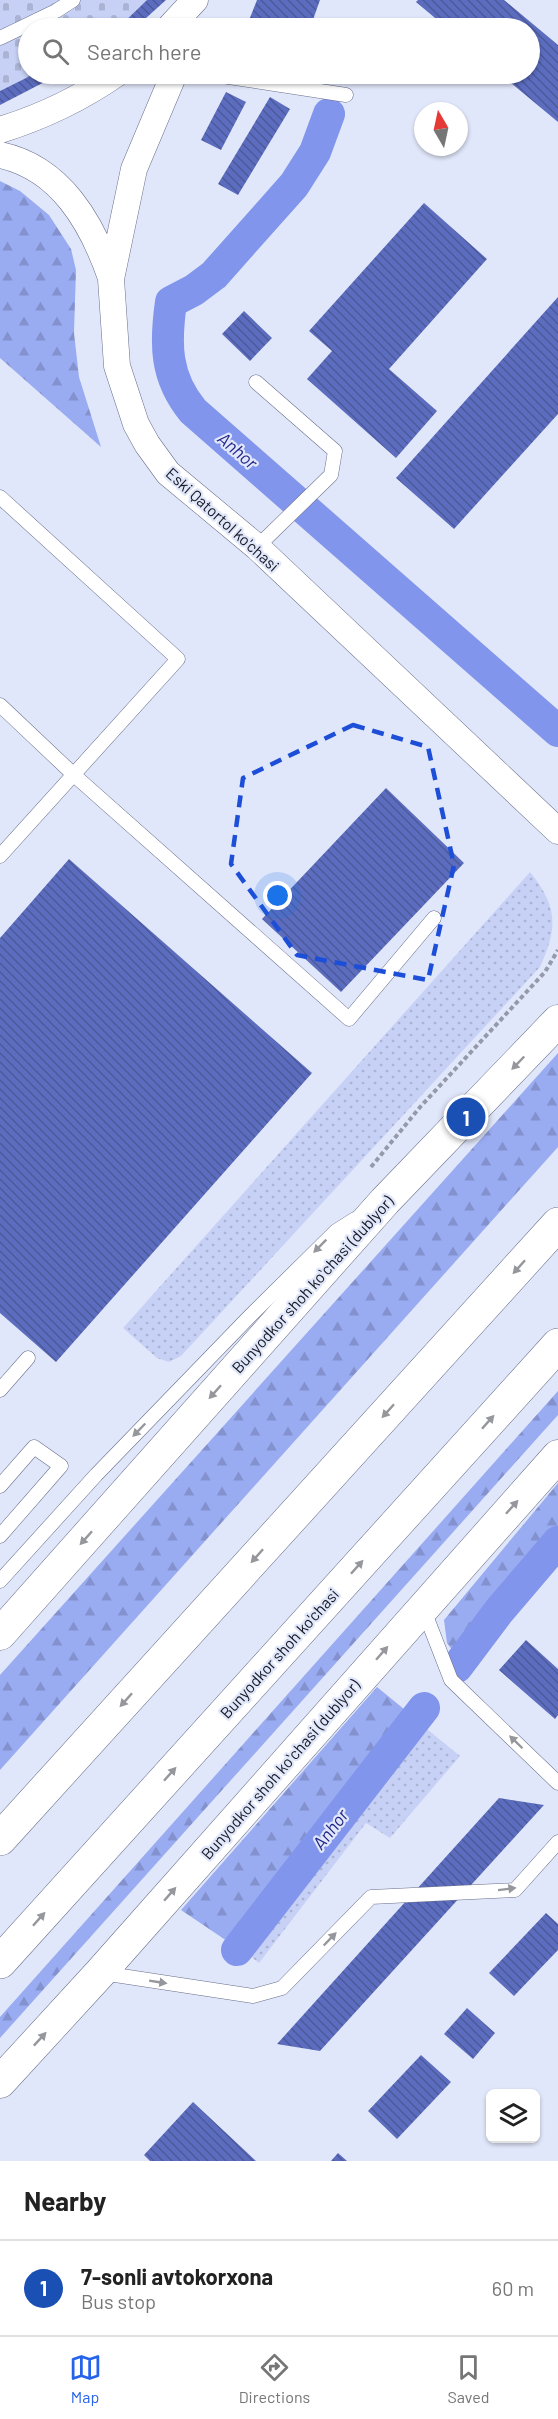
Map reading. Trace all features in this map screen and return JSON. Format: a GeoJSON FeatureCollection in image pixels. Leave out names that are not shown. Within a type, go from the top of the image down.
{"type":"FeatureCollection","features":[{"type":"Feature","properties":{"kind":"main road"},"geometry":{"type":"LineString","coordinates":[[0,1839],[553,1238]]}},
{"type":"Feature","properties":{"kind":"main road","name":"Bunyodkor shoh ko'chasi"},"geometry":{"type":"LineString","coordinates":[[0,1962],[558,1345]]}},
{"type":"Feature","properties":{"kind":"street"},"geometry":{"type":"LineString","coordinates":[[178,18],[195,0]]}},
{"type":"Feature","properties":{"kind":"street"},"geometry":{"type":"LineString","coordinates":[[198,18],[206,0]]}},
{"type":"Feature","properties":{"kind":"street"},"geometry":{"type":"LineString","coordinates":[[0,130],[43,116],[100,84]]}},
{"type":"Feature","properties":{"kind":"street","name":"Eski Qatortol ko'chasi"},"geometry":{"type":"LineString","coordinates":[[170,84],[134,169],[111,279],[117,366],[141,434],[168,473],[257,547],[558,831]]}},
{"type":"Feature","properties":{"kind":"street"},"geometry":{"type":"LineString","coordinates":[[0,155],[37,169],[75,205],[93,233],[111,279]]}},
{"type":"Feature","properties":{"kind":"street","name":"Bunyodkor shoh koʻchasi (dublyor)"},"geometry":{"type":"LineString","coordinates":[[0,1634],[385,1201],[558,1021]]}},
{"type":"Feature","properties":{"kind":"street","name":"Bunyodkor shoh koʻchasi (dublyor)"},"geometry":{"type":"LineString","coordinates":[[0,2082],[100,1973],[558,1456]]}},
{"type":"Feature","properties":{"kind":"lane"},"geometry":{"type":"LineString","coordinates":[[41,18],[73,0]]}},
{"type":"Feature","properties":{"kind":"lane"},"geometry":{"type":"LineString","coordinates":[[0,38],[18,29]]}},
{"type":"Feature","properties":{"kind":"lane"},"geometry":{"type":"LineString","coordinates":[[274,84],[346,95]]}},
{"type":"Feature","properties":{"kind":"lane"},"geometry":{"type":"LineString","coordinates":[[256,382],[335,452],[331,475],[257,547]]}},
{"type":"Feature","properties":{"kind":"lane"},"geometry":{"type":"LineString","coordinates":[[0,497],[178,659],[0,856]]}},
{"type":"Feature","properties":{"kind":"lane"},"geometry":{"type":"LineString","coordinates":[[0,705],[74,775],[349,1019],[434,918]]}},
{"type":"Feature","properties":{"kind":"lane"},"geometry":{"type":"LineString","coordinates":[[0,1581],[96,1475],[336,1231],[385,1201]]}},
{"type":"Feature","properties":{"kind":"lane"},"geometry":{"type":"LineString","coordinates":[[0,1390],[28,1358]]}},
{"type":"Feature","properties":{"kind":"lane"},"geometry":{"type":"LineString","coordinates":[[0,1486],[34,1446],[61,1466],[0,1536]]}},
{"type":"Feature","properties":{"kind":"lane"},"geometry":{"type":"LineString","coordinates":[[423,1607],[452,1680],[558,1783]]}},
{"type":"Feature","properties":{"kind":"lane"},"geometry":{"type":"LineString","coordinates":[[100,1973],[254,1996],[273,1991],[282,1988],[371,1897],[515,1890],[558,1842]]}},
{"type":"Feature","properties":{"kind":"path"},"geometry":{"type":"LineString","coordinates":[[366,1173],[421,1106],[545,972],[558,950]]}},
{"type":"Feature","properties":{"kind":"highlighted area"},"geometry":{"type":"Polygon","coordinates":[[[353,725],[428,747],[454,865],[428,980],[297,955],[231,864],[243,778],[353,725]]]}},
{"type":"Feature","properties":{"kind":"green space"},"geometry":{"type":"Polygon","coordinates":[[[0,0],[147,0],[128,18],[18,18],[18,82],[0,91],[0,0]]]}},
{"type":"Feature","properties":{"kind":"green space"},"geometry":{"type":"Polygon","coordinates":[[[0,181],[20,191],[49,215],[71,249],[76,270],[74,333],[79,377],[101,447],[0,358],[0,181]]]}},
{"type":"Feature","properties":{"kind":"green space"},"geometry":{"type":"Polygon","coordinates":[[[530,872],[546,896],[552,918],[550,940],[540,967],[181,1356],[169,1362],[157,1358],[123,1328],[530,872]]]}},
{"type":"Feature","properties":{"kind":"green space"},"geometry":{"type":"Polygon","coordinates":[[[558,1053],[558,1147],[0,1770],[0,1675],[558,1053]]]}},
{"type":"Feature","properties":{"kind":"green space"},"geometry":{"type":"Polygon","coordinates":[[[558,1391],[558,1415],[0,2038],[0,2017],[558,1391]]]}},
{"type":"Feature","properties":{"kind":"green space"},"geometry":{"type":"Polygon","coordinates":[[[558,1483],[558,1528],[493,1601],[456,1655],[447,1643],[444,1620],[558,1483]]]}},
{"type":"Feature","properties":{"kind":"green space"},"geometry":{"type":"Polygon","coordinates":[[[377,1687],[410,1714],[233,1945],[181,1910],[377,1687]]]}},
{"type":"Feature","properties":{"kind":"green space"},"geometry":{"type":"Polygon","coordinates":[[[422,1725],[460,1756],[390,1838],[366,1823],[259,1963],[245,1952],[422,1725]]]}},
{"type":"Feature","properties":{"kind":"building"},"geometry":{"type":"Polygon","coordinates":[[[147,0],[166,0],[146,18],[128,18],[147,0]]]}},
{"type":"Feature","properties":{"kind":"building"},"geometry":{"type":"Polygon","coordinates":[[[257,0],[320,0],[314,18],[250,18],[257,0]]]}},
{"type":"Feature","properties":{"kind":"building"},"geometry":{"type":"Polygon","coordinates":[[[418,0],[504,0],[526,18],[435,18],[416,2],[418,0]]]}},
{"type":"Feature","properties":{"kind":"building"},"geometry":{"type":"Polygon","coordinates":[[[540,30],[558,45],[558,122],[512,84],[540,84],[540,30]]]}},
{"type":"Feature","properties":{"kind":"building"},"geometry":{"type":"Polygon","coordinates":[[[18,82],[18,84],[41,84],[0,105],[0,91],[18,82]]]}},
{"type":"Feature","properties":{"kind":"building"},"geometry":{"type":"Polygon","coordinates":[[[226,92],[246,102],[221,150],[201,140],[226,92]]]}},
{"type":"Feature","properties":{"kind":"building"},"geometry":{"type":"Polygon","coordinates":[[[270,97],[290,109],[238,195],[218,184],[270,97]]]}},
{"type":"Feature","properties":{"kind":"building"},"geometry":{"type":"Polygon","coordinates":[[[424,203],[487,259],[389,369],[437,411],[396,458],[307,379],[332,351],[309,331],[424,203]]]}},
{"type":"Feature","properties":{"kind":"building"},"geometry":{"type":"Polygon","coordinates":[[[558,297],[558,414],[454,529],[396,478],[558,297]]]}},
{"type":"Feature","properties":{"kind":"building"},"geometry":{"type":"Polygon","coordinates":[[[244,311],[272,338],[250,361],[222,334],[244,311]]]}},
{"type":"Feature","properties":{"kind":"building"},"geometry":{"type":"Polygon","coordinates":[[[386,788],[464,863],[341,992],[262,919],[386,788]]]}},
{"type":"Feature","properties":{"kind":"building"},"geometry":{"type":"Polygon","coordinates":[[[69,859],[312,1073],[56,1362],[0,1313],[0,938],[69,859]]]}},
{"type":"Feature","properties":{"kind":"building"},"geometry":{"type":"Polygon","coordinates":[[[526,1640],[558,1669],[558,1715],[555,1719],[499,1670],[526,1640]]]}},
{"type":"Feature","properties":{"kind":"building"},"geometry":{"type":"Polygon","coordinates":[[[499,1798],[544,1805],[320,2051],[277,2044],[499,1798]]]}},
{"type":"Feature","properties":{"kind":"building"},"geometry":{"type":"Polygon","coordinates":[[[546,1913],[558,1924],[558,1950],[514,1996],[489,1973],[546,1913]]]}},
{"type":"Feature","properties":{"kind":"building"},"geometry":{"type":"Polygon","coordinates":[[[467,2008],[495,2033],[473,2059],[444,2034],[467,2008]]]}},
{"type":"Feature","properties":{"kind":"building"},"geometry":{"type":"Polygon","coordinates":[[[421,2055],[451,2082],[397,2139],[368,2111],[421,2055]]]}},
{"type":"Feature","properties":{"kind":"building"},"geometry":{"type":"Polygon","coordinates":[[[193,2102],[256,2161],[150,2161],[144,2155],[193,2102]]]}},
{"type":"Feature","properties":{"kind":"building"},"geometry":{"type":"Polygon","coordinates":[[[338,2153],[347,2161],[331,2161],[338,2153]]]}},
{"type":"Feature","properties":{"kind":"waterway","name":"Anhor"},"geometry":{"type":"LineString","coordinates":[[329,114],[315,152],[294,185],[214,275],[194,290],[171,302],[168,346],[172,373],[177,386],[193,411],[558,731]]}},
{"type":"Feature","properties":{"kind":"waterway","name":"Anhor"},"geometry":{"type":"LineString","coordinates":[[457,1667],[499,1611],[558,1542]]}},
{"type":"Feature","properties":{"kind":"waterway","name":"Anhor"},"geometry":{"type":"LineString","coordinates":[[237,1950],[424,1708]]}},
{"type":"Feature","properties":{"kind":"place","name":"7-sonli avtokorxona"},"geometry":{"type":"Point","coordinates":[466,1117]}}]}
